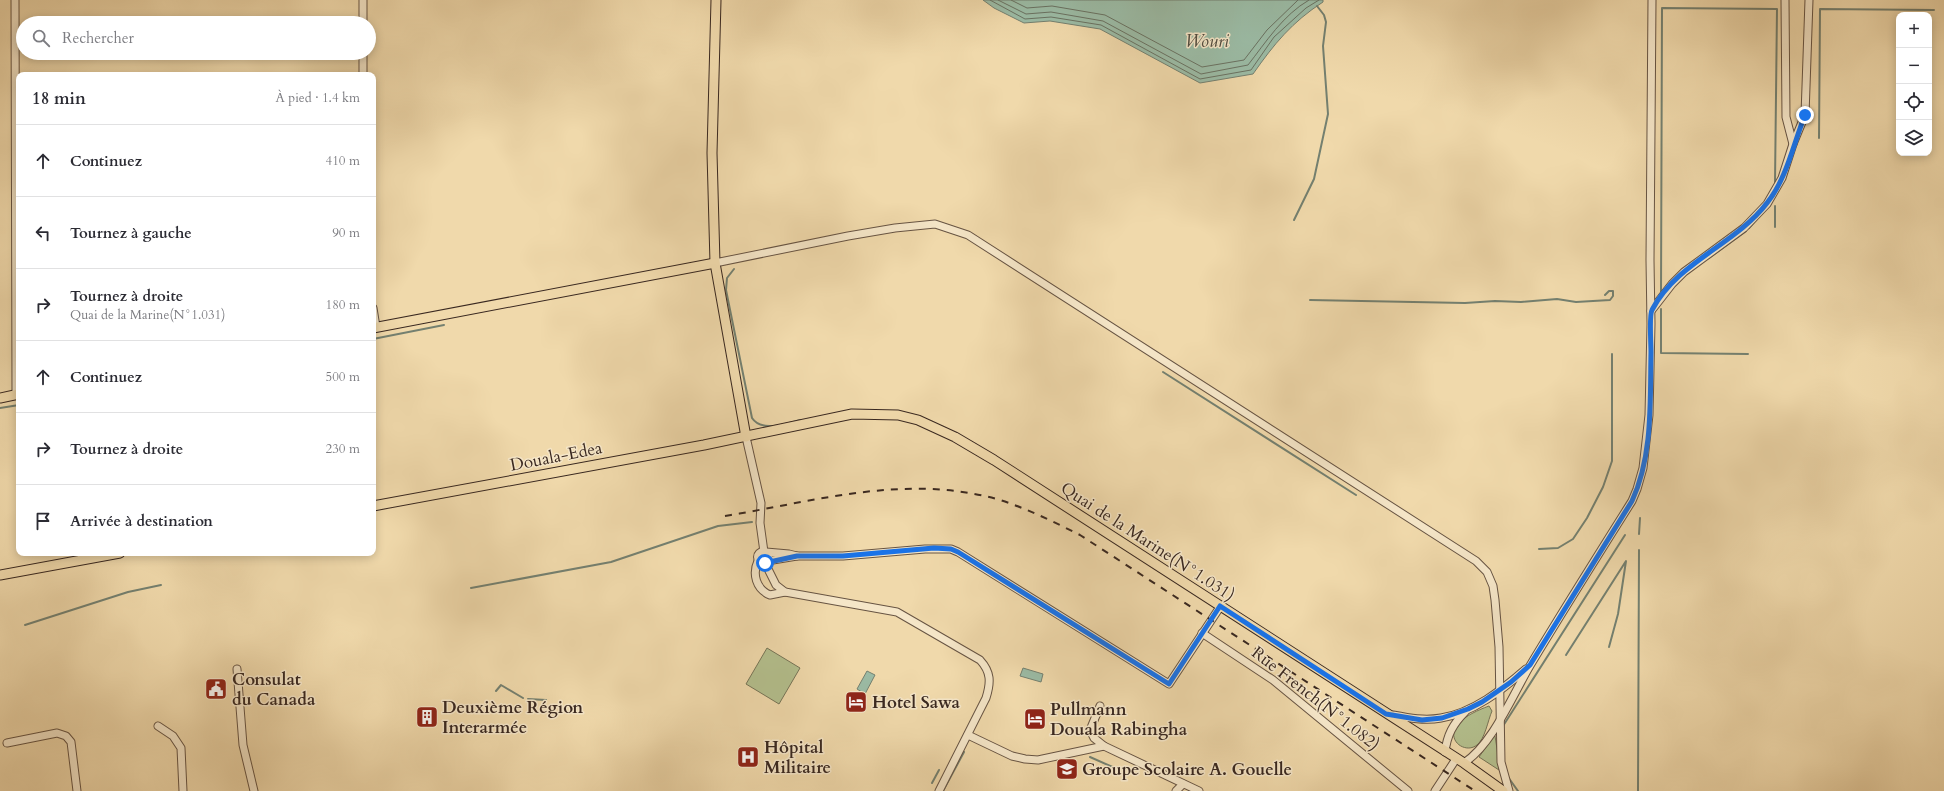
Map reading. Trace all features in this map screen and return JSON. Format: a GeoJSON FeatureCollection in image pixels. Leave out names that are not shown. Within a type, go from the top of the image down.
{"type":"FeatureCollection","features":[{"type":"Feature","properties":{"kind":"main road"},"geometry":{"type":"LineString","coordinates":[[716,0],[712,153],[714,264],[746,436]]}},
{"type":"Feature","properties":{"kind":"main road"},"geometry":{"type":"LineString","coordinates":[[376,327],[714,264]]}},
{"type":"Feature","properties":{"kind":"main road"},"geometry":{"type":"LineString","coordinates":[[0,398],[16,395]]}},
{"type":"Feature","properties":{"kind":"main road","name":"Quai de la Marine(N°1.031)"},"geometry":{"type":"LineString","coordinates":[[746,436],[852,414],[898,415],[918,420],[955,437],[994,460],[1460,761],[1503,791]]}},
{"type":"Feature","properties":{"kind":"main road","name":"Douala-Edea"},"geometry":{"type":"LineString","coordinates":[[376,505],[746,436]]}},
{"type":"Feature","properties":{"kind":"main road"},"geometry":{"type":"LineString","coordinates":[[0,575],[104,556]]}},
{"type":"Feature","properties":{"kind":"street"},"geometry":{"type":"LineString","coordinates":[[15,0],[16,132]]}},
{"type":"Feature","properties":{"kind":"street"},"geometry":{"type":"LineString","coordinates":[[363,0],[363,16]]}},
{"type":"Feature","properties":{"kind":"street"},"geometry":{"type":"LineString","coordinates":[[1436,791],[1460,761],[1482,748],[1530,665],[1637,489],[1643,468],[1649,415],[1651,311],[1652,0]]}},
{"type":"Feature","properties":{"kind":"street"},"geometry":{"type":"LineString","coordinates":[[1785,0],[1786,117],[1793,144]]}},
{"type":"Feature","properties":{"kind":"street"},"geometry":{"type":"LineString","coordinates":[[1651,311],[1672,284],[1684,272],[1744,228],[1767,204],[1782,178],[1793,144],[1805,115],[1809,0]]}},
{"type":"Feature","properties":{"kind":"street"},"geometry":{"type":"LineString","coordinates":[[363,60],[363,72]]}},
{"type":"Feature","properties":{"kind":"street"},"geometry":{"type":"LineString","coordinates":[[714,264],[848,236],[935,224],[968,235],[1476,561],[1487,572],[1493,586],[1499,647],[1499,720],[1501,762],[1510,791]]}},
{"type":"Feature","properties":{"kind":"street"},"geometry":{"type":"LineString","coordinates":[[746,436],[761,503],[760,523],[765,552]]}},
{"type":"Feature","properties":{"kind":"street"},"geometry":{"type":"LineString","coordinates":[[939,791],[986,698],[991,684],[989,673],[980,660],[897,612],[785,592],[770,595],[760,588],[755,575],[763,562],[797,556],[843,556],[929,549],[951,549],[1169,684],[1220,606]]}},
{"type":"Feature","properties":{"kind":"street"},"geometry":{"type":"LineString","coordinates":[[785,592],[776,585],[759,553],[765,552],[797,556]]}},
{"type":"Feature","properties":{"kind":"street","name":"Rue French(N°1.082)"},"geometry":{"type":"LineString","coordinates":[[1202,633],[1273,680],[1408,791]]}},
{"type":"Feature","properties":{"kind":"street"},"geometry":{"type":"LineString","coordinates":[[1386,714],[1422,720],[1442,718],[1468,709],[1499,691],[1530,665]]}},
{"type":"Feature","properties":{"kind":"street"},"geometry":{"type":"LineString","coordinates":[[237,669],[243,745],[254,791]]}},
{"type":"Feature","properties":{"kind":"street"},"geometry":{"type":"LineString","coordinates":[[1100,706],[1090,730],[1094,738],[1104,746],[1199,791]]}},
{"type":"Feature","properties":{"kind":"street"},"geometry":{"type":"LineString","coordinates":[[1445,752],[1446,741],[1452,728],[1468,709]]}},
{"type":"Feature","properties":{"kind":"street"},"geometry":{"type":"LineString","coordinates":[[158,726],[173,736],[181,748],[183,791]]}},
{"type":"Feature","properties":{"kind":"street"},"geometry":{"type":"LineString","coordinates":[[7,743],[57,733],[66,736],[71,742],[77,791]]}},
{"type":"Feature","properties":{"kind":"street"},"geometry":{"type":"LineString","coordinates":[[968,735],[1012,756],[1025,759],[1038,760],[1104,746]]}},
{"type":"Feature","properties":{"kind":"street"},"geometry":{"type":"LineString","coordinates":[[1176,791],[1182,784]]}},
{"type":"Feature","properties":{"kind":"shaded area"},"geometry":{"type":"Polygon","coordinates":[[[767,648],[800,668],[779,704],[746,684],[767,648]]]}},
{"type":"Feature","properties":{"kind":"shaded area"},"geometry":{"type":"Polygon","coordinates":[[[1489,706],[1492,711],[1480,742],[1469,748],[1465,748],[1457,743],[1454,736],[1454,731],[1459,723],[1468,716],[1489,706]]]}},
{"type":"Feature","properties":{"kind":"shaded area"},"geometry":{"type":"Polygon","coordinates":[[[1495,736],[1500,768],[1499,770],[1479,757],[1495,736]]]}},
{"type":"Feature","properties":{"kind":"water","name":"Wouri"},"geometry":{"type":"Polygon","coordinates":[[[983,0],[1323,0],[1323,2],[1302,17],[1284,34],[1253,74],[1200,83],[1100,29],[1050,21],[1024,23],[994,8],[983,0]]]}},
{"type":"Feature","properties":{"kind":"water"},"geometry":{"type":"Polygon","coordinates":[[[1023,668],[1043,674],[1041,682],[1020,676],[1023,668]]]}},
{"type":"Feature","properties":{"kind":"water"},"geometry":{"type":"Polygon","coordinates":[[[867,671],[875,675],[865,694],[857,689],[867,671]]]}},
{"type":"Feature","properties":{"kind":"waterway"},"geometry":{"type":"LineString","coordinates":[[1294,220],[1314,179],[1328,114],[1323,46],[1326,22],[1324,15],[1317,6]]}},
{"type":"Feature","properties":{"kind":"waterway"},"geometry":{"type":"LineString","coordinates":[[1661,293],[1662,8],[1777,9],[1775,182]]}},
{"type":"Feature","properties":{"kind":"waterway"},"geometry":{"type":"LineString","coordinates":[[1819,138],[1820,9],[1934,10]]}},
{"type":"Feature","properties":{"kind":"waterway"},"geometry":{"type":"LineString","coordinates":[[1775,206],[1775,227]]}},
{"type":"Feature","properties":{"kind":"waterway"},"geometry":{"type":"LineString","coordinates":[[1749,228],[1757,219]]}},
{"type":"Feature","properties":{"kind":"waterway"},"geometry":{"type":"LineString","coordinates":[[1709,258],[1746,231]]}},
{"type":"Feature","properties":{"kind":"waterway"},"geometry":{"type":"LineString","coordinates":[[734,269],[727,278],[726,290],[752,418],[756,423],[768,426],[782,425],[801,420]]}},
{"type":"Feature","properties":{"kind":"waterway"},"geometry":{"type":"LineString","coordinates":[[1310,300],[1465,303],[1495,301],[1521,302],[1557,299],[1576,302],[1610,300],[1613,296],[1613,291],[1609,291],[1605,295]]}},
{"type":"Feature","properties":{"kind":"waterway"},"geometry":{"type":"LineString","coordinates":[[1661,309],[1661,353],[1748,354]]}},
{"type":"Feature","properties":{"kind":"waterway"},"geometry":{"type":"LineString","coordinates":[[376,338],[444,325]]}},
{"type":"Feature","properties":{"kind":"waterway"},"geometry":{"type":"LineString","coordinates":[[1539,549],[1558,548],[1573,539],[1587,518],[1603,487],[1612,461],[1612,354]]}},
{"type":"Feature","properties":{"kind":"waterway"},"geometry":{"type":"LineString","coordinates":[[1163,372],[1356,495]]}},
{"type":"Feature","properties":{"kind":"waterway"},"geometry":{"type":"LineString","coordinates":[[0,408],[16,405]]}},
{"type":"Feature","properties":{"kind":"waterway"},"geometry":{"type":"LineString","coordinates":[[1639,534],[1640,518]]}},
{"type":"Feature","properties":{"kind":"waterway"},"geometry":{"type":"LineString","coordinates":[[471,588],[611,562],[718,526],[752,522]]}},
{"type":"Feature","properties":{"kind":"waterway"},"geometry":{"type":"LineString","coordinates":[[1503,726],[1625,535]]}},
{"type":"Feature","properties":{"kind":"waterway"},"geometry":{"type":"LineString","coordinates":[[1638,791],[1639,550]]}},
{"type":"Feature","properties":{"kind":"waterway"},"geometry":{"type":"LineString","coordinates":[[1566,655],[1626,561],[1618,614],[1609,647]]}},
{"type":"Feature","properties":{"kind":"waterway"},"geometry":{"type":"LineString","coordinates":[[25,625],[128,592],[161,585]]}},
{"type":"Feature","properties":{"kind":"waterway"},"geometry":{"type":"LineString","coordinates":[[496,691],[501,685],[523,698]]}},
{"type":"Feature","properties":{"kind":"waterway"},"geometry":{"type":"LineString","coordinates":[[528,699],[546,700]]}},
{"type":"Feature","properties":{"kind":"waterway"},"geometry":{"type":"LineString","coordinates":[[943,791],[964,752]]}},
{"type":"Feature","properties":{"kind":"waterway"},"geometry":{"type":"LineString","coordinates":[[1090,757],[1117,769]]}},
{"type":"Feature","properties":{"kind":"waterway"},"geometry":{"type":"LineString","coordinates":[[932,783],[939,770]]}},
{"type":"Feature","properties":{"kind":"waterway"},"geometry":{"type":"LineString","coordinates":[[1508,777],[1518,791]]}},
{"type":"Feature","properties":{"kind":"railway"},"geometry":{"type":"LineString","coordinates":[[725,516],[828,497],[896,489],[931,489],[965,492],[1000,500],[1041,516],[1080,535],[1475,791]]}},
{"type":"Feature","properties":{"kind":"place","name":"Consulat du Canada"},"geometry":{"type":"Point","coordinates":[216,689]}},
{"type":"Feature","properties":{"kind":"place","name":"Hotel Sawa"},"geometry":{"type":"Point","coordinates":[856,702]}},
{"type":"Feature","properties":{"kind":"place","name":"Deuxième Région Interarmée"},"geometry":{"type":"Point","coordinates":[427,717]}},
{"type":"Feature","properties":{"kind":"place","name":"Pullmann Douala Rabingha"},"geometry":{"type":"Point","coordinates":[1035,719]}},
{"type":"Feature","properties":{"kind":"place","name":"Hôpital Militaire"},"geometry":{"type":"Point","coordinates":[748,757]}},
{"type":"Feature","properties":{"kind":"place","name":"Groupe Scolaire A. Gouelle"},"geometry":{"type":"Point","coordinates":[1067,769]}},
{"type":"Feature","properties":{"kind":"route"},"geometry":{"type":"LineString","coordinates":[[765,563],[797,556],[843,556],[934,548],[951,549],[1169,684],[1220,606],[1386,714],[1422,720],[1455,715],[1482,702],[1499,691],[1530,665],[1632,501],[1641,479],[1645,458],[1649,415],[1651,311],[1661,297],[1684,272],[1744,228],[1767,204],[1782,178],[1793,144],[1805,115]]}}]}
